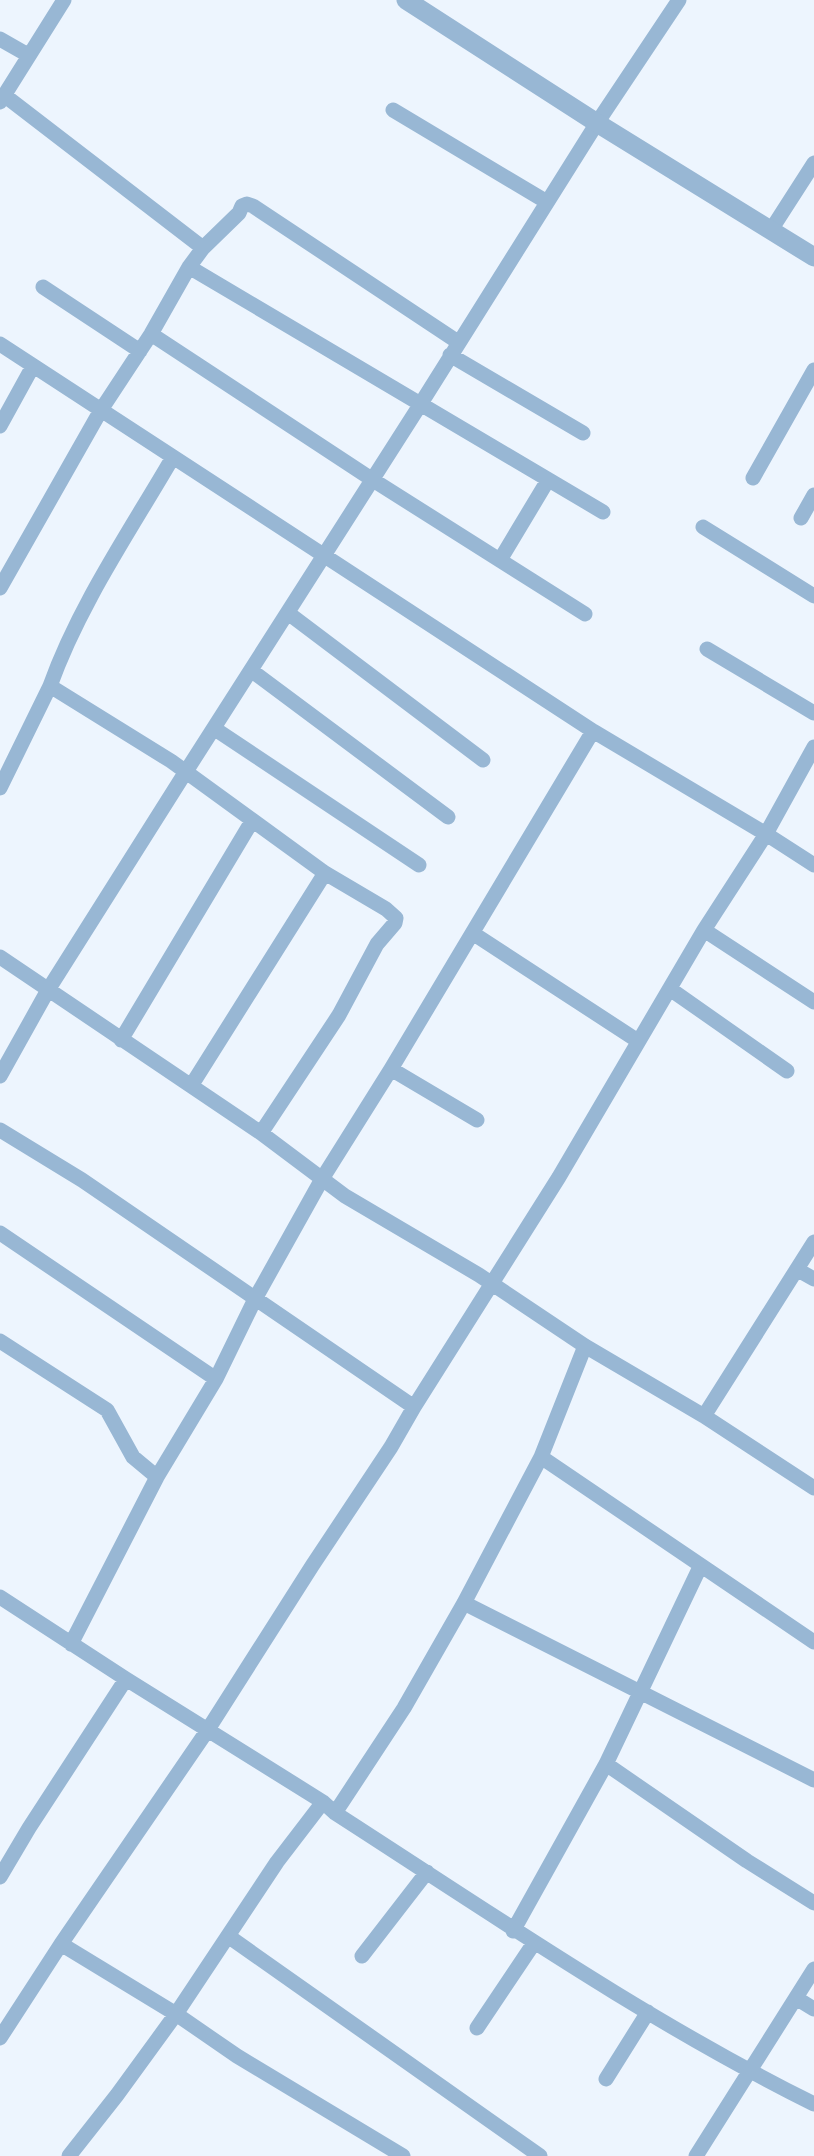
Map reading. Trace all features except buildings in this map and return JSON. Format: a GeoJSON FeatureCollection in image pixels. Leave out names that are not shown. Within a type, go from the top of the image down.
{"type":"FeatureCollection","features":[{"type":"Feature","properties":{"kind":"street"},"geometry":{"type":"LineString","coordinates":[[64,0],[2,98],[203,248]]}},
{"type":"Feature","properties":{"kind":"street"},"geometry":{"type":"LineString","coordinates":[[406,0],[597,123],[814,257]]}},
{"type":"Feature","properties":{"kind":"street"},"geometry":{"type":"LineString","coordinates":[[0,1076],[48,990],[373,480],[546,202],[679,0]]}},
{"type":"Feature","properties":{"kind":"street"},"geometry":{"type":"LineString","coordinates":[[0,39],[28,55]]}},
{"type":"Feature","properties":{"kind":"street"},"geometry":{"type":"LineString","coordinates":[[393,110],[546,202]]}},
{"type":"Feature","properties":{"kind":"street"},"geometry":{"type":"LineString","coordinates":[[770,230],[814,163]]}},
{"type":"Feature","properties":{"kind":"street"},"geometry":{"type":"LineString","coordinates":[[0,588],[101,410],[151,334],[189,267],[203,248],[239,213],[242,206],[247,204],[253,206],[454,349],[583,433]]}},
{"type":"Feature","properties":{"kind":"street"},"geometry":{"type":"LineString","coordinates":[[189,267],[602,512]]}},
{"type":"Feature","properties":{"kind":"street"},"geometry":{"type":"LineString","coordinates":[[43,287],[140,351]]}},
{"type":"Feature","properties":{"kind":"street"},"geometry":{"type":"LineString","coordinates":[[151,334],[373,480],[585,614]]}},
{"type":"Feature","properties":{"kind":"street"},"geometry":{"type":"LineString","coordinates":[[0,344],[593,731],[766,834],[814,865]]}},
{"type":"Feature","properties":{"kind":"street"},"geometry":{"type":"LineString","coordinates":[[0,426],[33,366]]}},
{"type":"Feature","properties":{"kind":"street"},"geometry":{"type":"LineString","coordinates":[[753,478],[814,370]]}},
{"type":"Feature","properties":{"kind":"street"},"geometry":{"type":"LineString","coordinates":[[0,788],[50,686],[60,659],[81,615],[173,457]]}},
{"type":"Feature","properties":{"kind":"street"},"geometry":{"type":"LineString","coordinates":[[500,560],[548,480]]}},
{"type":"Feature","properties":{"kind":"street"},"geometry":{"type":"LineString","coordinates":[[801,518],[814,495]]}},
{"type":"Feature","properties":{"kind":"street"},"geometry":{"type":"LineString","coordinates":[[703,527],[814,596]]}},
{"type":"Feature","properties":{"kind":"street"},"geometry":{"type":"LineString","coordinates":[[288,613],[483,760]]}},
{"type":"Feature","properties":{"kind":"street"},"geometry":{"type":"LineString","coordinates":[[707,649],[814,713]]}},
{"type":"Feature","properties":{"kind":"street"},"geometry":{"type":"LineString","coordinates":[[252,671],[448,817]]}},
{"type":"Feature","properties":{"kind":"street"},"geometry":{"type":"LineString","coordinates":[[50,686],[171,761],[325,873],[386,909],[396,918],[395,923],[377,944],[339,1015],[262,1133]]}},
{"type":"Feature","properties":{"kind":"street"},"geometry":{"type":"LineString","coordinates":[[215,729],[419,865]]}},
{"type":"Feature","properties":{"kind":"street"},"geometry":{"type":"LineString","coordinates":[[71,1644],[157,1477],[216,1379],[255,1299],[322,1179],[474,934],[593,731]]}},
{"type":"Feature","properties":{"kind":"street"},"geometry":{"type":"LineString","coordinates":[[0,2038],[61,1944],[207,1731],[312,1566],[391,1447],[414,1407],[492,1284],[704,930],[766,834],[814,747]]}},
{"type":"Feature","properties":{"kind":"street"},"geometry":{"type":"LineString","coordinates":[[121,1040],[252,821]]}},
{"type":"Feature","properties":{"kind":"street"},"geometry":{"type":"LineString","coordinates":[[191,1086],[325,873]]}},
{"type":"Feature","properties":{"kind":"street"},"geometry":{"type":"LineString","coordinates":[[704,930],[814,1002]]}},
{"type":"Feature","properties":{"kind":"street"},"geometry":{"type":"LineString","coordinates":[[474,934],[638,1041]]}},
{"type":"Feature","properties":{"kind":"street"},"geometry":{"type":"LineString","coordinates":[[0,957],[262,1133],[345,1196],[492,1284],[585,1346],[704,1416],[814,1488]]}},
{"type":"Feature","properties":{"kind":"street"},"geometry":{"type":"LineString","coordinates":[[670,988],[787,1071]]}},
{"type":"Feature","properties":{"kind":"street"},"geometry":{"type":"LineString","coordinates":[[391,1069],[477,1120]]}},
{"type":"Feature","properties":{"kind":"street"},"geometry":{"type":"LineString","coordinates":[[0,1130],[82,1180],[414,1407]]}},
{"type":"Feature","properties":{"kind":"street"},"geometry":{"type":"LineString","coordinates":[[0,1233],[216,1379]]}},
{"type":"Feature","properties":{"kind":"street"},"geometry":{"type":"LineString","coordinates":[[704,1416],[814,1242]]}},
{"type":"Feature","properties":{"kind":"street"},"geometry":{"type":"LineString","coordinates":[[798,1270],[814,1279]]}},
{"type":"Feature","properties":{"kind":"street"},"geometry":{"type":"LineString","coordinates":[[0,1341],[107,1410],[133,1457],[157,1477]]}},
{"type":"Feature","properties":{"kind":"street"},"geometry":{"type":"LineString","coordinates":[[335,1813],[404,1708],[464,1603],[541,1458],[585,1346]]}},
{"type":"Feature","properties":{"kind":"street"},"geometry":{"type":"LineString","coordinates":[[541,1458],[814,1642]]}},
{"type":"Feature","properties":{"kind":"street"},"geometry":{"type":"LineString","coordinates":[[513,1931],[606,1764],[700,1566]]}},
{"type":"Feature","properties":{"kind":"street"},"geometry":{"type":"LineString","coordinates":[[0,1597],[207,1731],[323,1802],[335,1813],[427,1872],[513,1931],[749,2072],[814,2104]]}},
{"type":"Feature","properties":{"kind":"street"},"geometry":{"type":"LineString","coordinates":[[464,1603],[814,1780]]}},
{"type":"Feature","properties":{"kind":"street"},"geometry":{"type":"LineString","coordinates":[[2,1869],[126,1679]]}},
{"type":"Feature","properties":{"kind":"street"},"geometry":{"type":"LineString","coordinates":[[606,1764],[747,1861],[814,1903]]}},
{"type":"Feature","properties":{"kind":"street"},"geometry":{"type":"LineString","coordinates":[[69,2156],[117,2095],[176,2014],[277,1862],[323,1802]]}},
{"type":"Feature","properties":{"kind":"street"},"geometry":{"type":"LineString","coordinates":[[362,1956],[427,1872]]}},
{"type":"Feature","properties":{"kind":"street"},"geometry":{"type":"LineString","coordinates":[[228,1936],[540,2156]]}},
{"type":"Feature","properties":{"kind":"street"},"geometry":{"type":"LineString","coordinates":[[477,2028],[534,1943]]}},
{"type":"Feature","properties":{"kind":"street"},"geometry":{"type":"LineString","coordinates":[[61,1944],[176,2014],[237,2056],[403,2156]]}},
{"type":"Feature","properties":{"kind":"street"},"geometry":{"type":"LineString","coordinates":[[696,2156],[814,1969]]}},
{"type":"Feature","properties":{"kind":"street"},"geometry":{"type":"LineString","coordinates":[[796,1998],[814,2009]]}},
{"type":"Feature","properties":{"kind":"street"},"geometry":{"type":"LineString","coordinates":[[606,2079],[648,2012]]}}]}
